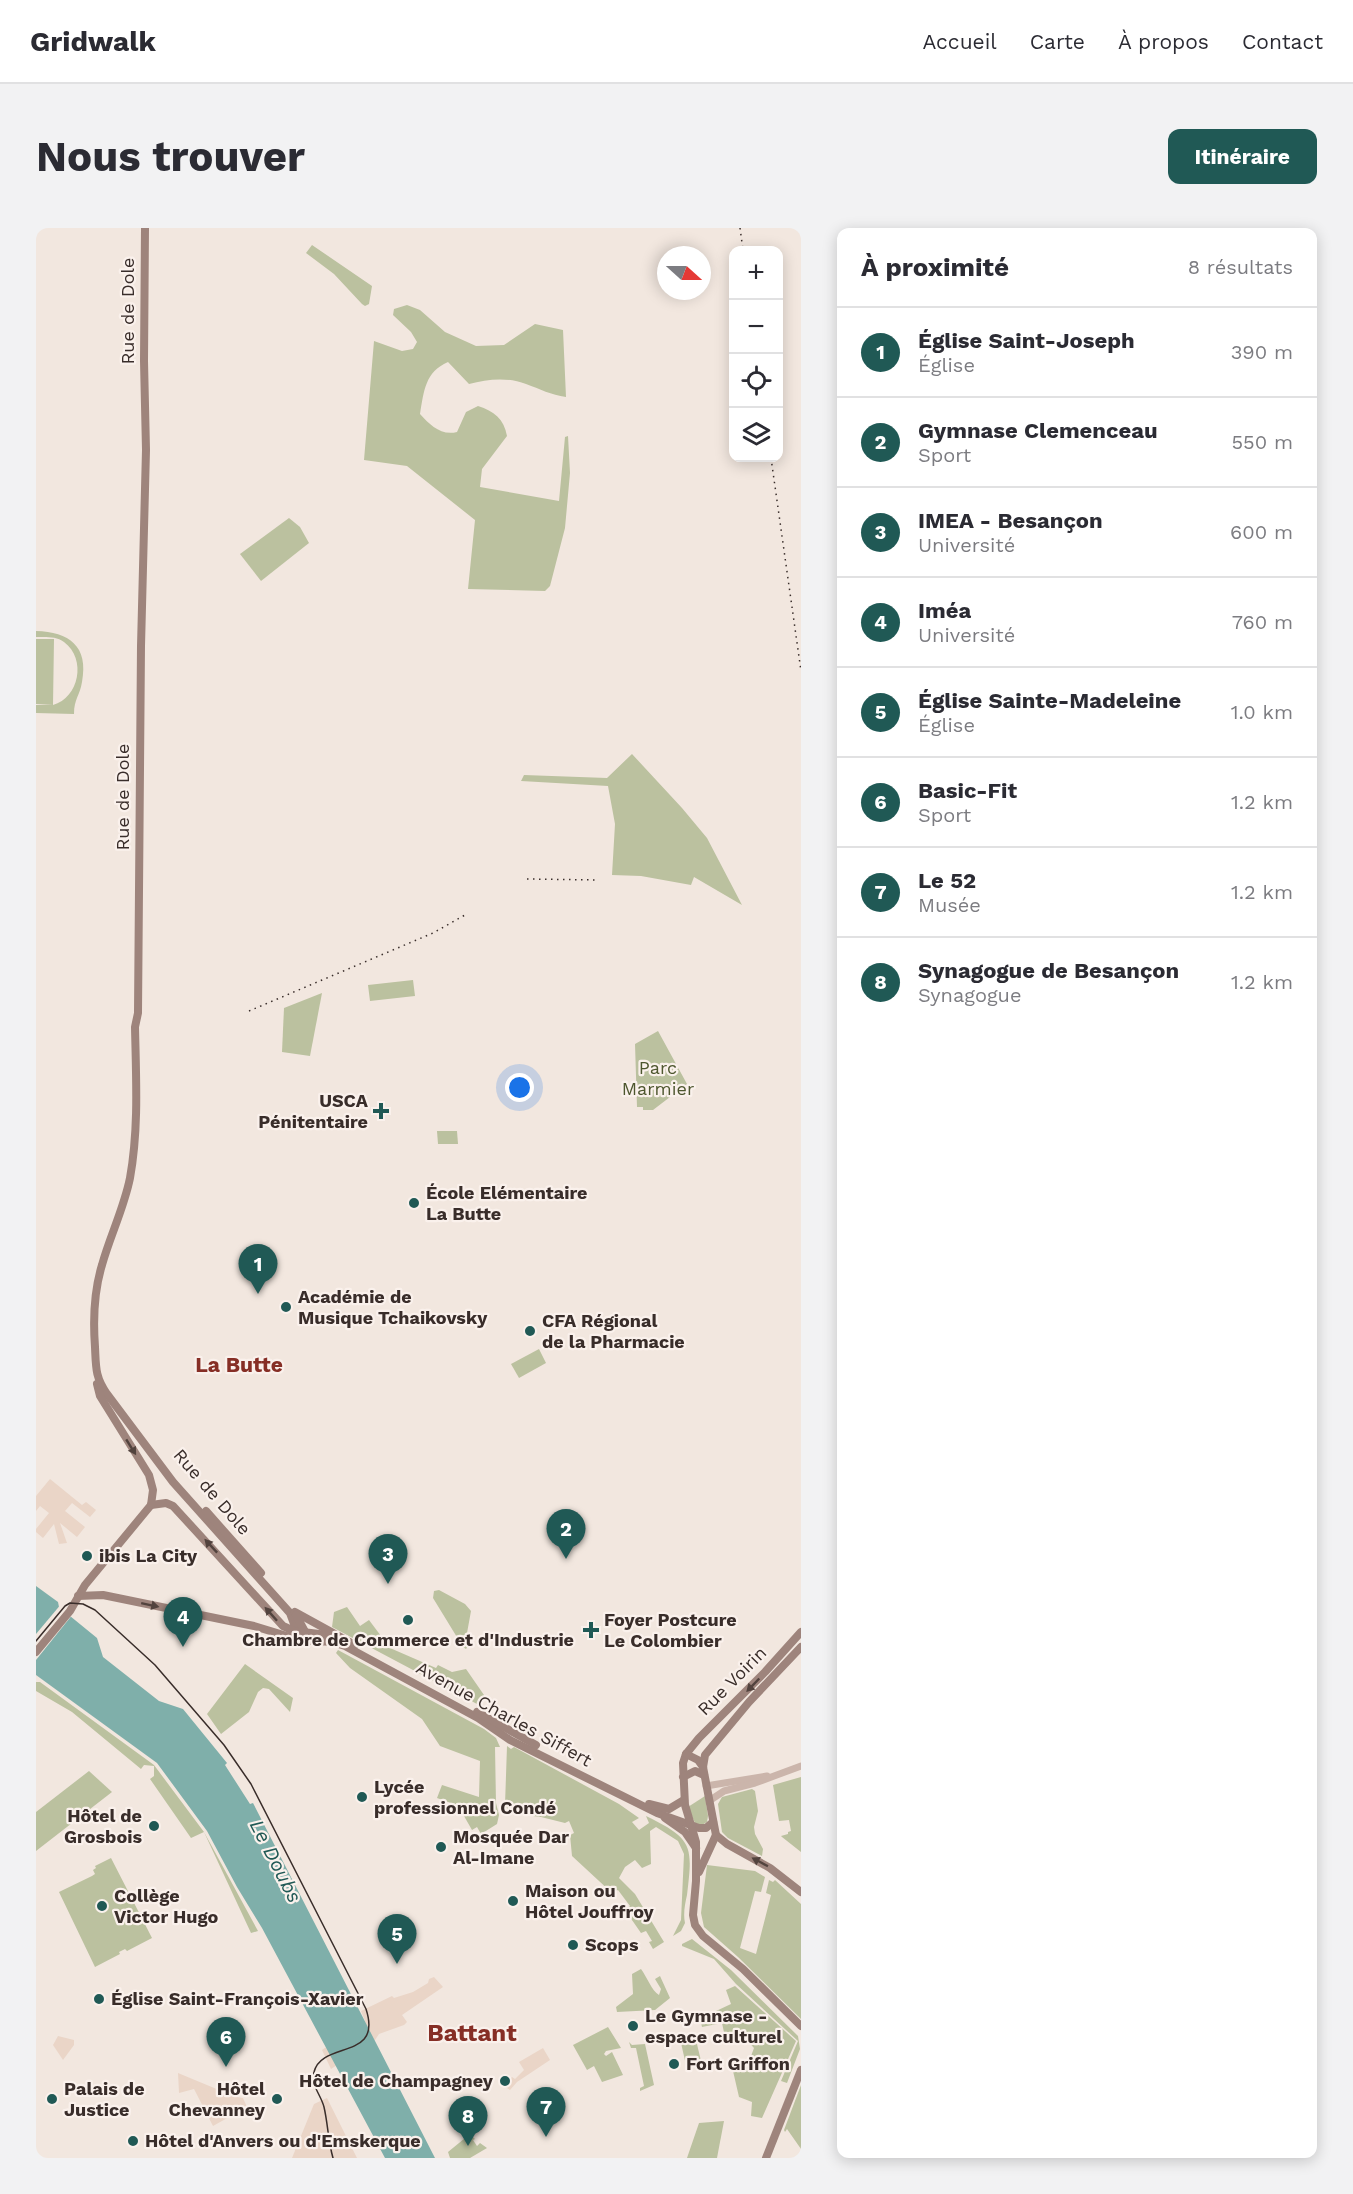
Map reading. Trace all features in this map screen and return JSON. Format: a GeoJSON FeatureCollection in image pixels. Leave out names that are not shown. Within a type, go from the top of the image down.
{"type":"FeatureCollection","features":[{"type":"Feature","properties":{"kind":"main road","name":"Rue de Dole"},"geometry":{"type":"LineString","coordinates":[[145,228],[146,450],[141,646],[138,1013],[135,1027],[136,1130],[129,1179],[99,1278],[94,1326],[98,1381],[127,1424],[173,1482],[290,1613],[301,1635],[310,1641]]}},
{"type":"Feature","properties":{"kind":"main road","name":"Rue de Dole"},"geometry":{"type":"LineString","coordinates":[[96,1360],[105,1384],[131,1421],[177,1478],[295,1612],[301,1635]]}},
{"type":"Feature","properties":{"kind":"main road"},"geometry":{"type":"LineString","coordinates":[[36,1652],[70,1611],[92,1576],[151,1505],[153,1490],[149,1474],[100,1396],[98,1381]]}},
{"type":"Feature","properties":{"kind":"main road"},"geometry":{"type":"LineString","coordinates":[[151,1505],[166,1503],[173,1506],[280,1624],[301,1635]]}},
{"type":"Feature","properties":{"kind":"main road"},"geometry":{"type":"LineString","coordinates":[[92,1576],[92,1588],[103,1595]]}},
{"type":"Feature","properties":{"kind":"main road","name":"Avenue Charles Siffert"},"geometry":{"type":"LineString","coordinates":[[78,1596],[103,1595],[301,1635],[326,1634],[350,1642]]}},
{"type":"Feature","properties":{"kind":"main road","name":"Avenue Charles Siffert"},"geometry":{"type":"LineString","coordinates":[[295,1612],[652,1806],[669,1809],[684,1800]]}},
{"type":"Feature","properties":{"kind":"main road","name":"Rue Voirin"},"geometry":{"type":"LineString","coordinates":[[686,1754],[699,1738],[782,1655],[801,1632]]}},
{"type":"Feature","properties":{"kind":"main road","name":"Avenue Charles Siffert"},"geometry":{"type":"LineString","coordinates":[[310,1641],[332,1642],[345,1646],[478,1718],[510,1740],[657,1813],[692,1825]]}},
{"type":"Feature","properties":{"kind":"main road","name":"Rue Voirin"},"geometry":{"type":"LineString","coordinates":[[704,1771],[705,1755],[710,1746],[801,1647]]}},
{"type":"Feature","properties":{"kind":"main road"},"geometry":{"type":"LineString","coordinates":[[801,1892],[770,1868],[727,1844],[716,1835],[704,1771],[698,1760],[686,1754],[683,1763],[684,1800],[686,1813],[696,1836],[693,1915],[699,1931],[743,1969],[801,2026]]}},
{"type":"Feature","properties":{"kind":"main road"},"geometry":{"type":"LineString","coordinates":[[684,1777],[696,1771],[704,1771]]}},
{"type":"Feature","properties":{"kind":"main road"},"geometry":{"type":"LineString","coordinates":[[657,1813],[681,1829],[696,1849]]}},
{"type":"Feature","properties":{"kind":"main road"},"geometry":{"type":"LineString","coordinates":[[692,1825],[701,1828],[713,1822]]}},
{"type":"Feature","properties":{"kind":"main road"},"geometry":{"type":"LineString","coordinates":[[696,1881],[716,1835]]}},
{"type":"Feature","properties":{"kind":"main road"},"geometry":{"type":"LineString","coordinates":[[766,2158],[801,2070]]}},
{"type":"Feature","properties":{"kind":"street"},"geometry":{"type":"LineString","coordinates":[[709,1801],[721,1792],[755,1783],[801,1766]]}},
{"type":"Feature","properties":{"kind":"street"},"geometry":{"type":"LineString","coordinates":[[706,1786],[779,1774]]}},
{"type":"Feature","properties":{"kind":"green space"},"geometry":{"type":"Polygon","coordinates":[[[312,245],[372,286],[369,304],[365,306],[362,304],[334,274],[306,253],[312,245]]]}},
{"type":"Feature","properties":{"kind":"green space"},"geometry":{"type":"Polygon","coordinates":[[[407,305],[420,310],[445,332],[476,346],[504,345],[535,324],[563,330],[566,397],[512,380],[490,380],[469,384],[448,362],[434,371],[430,377],[420,414],[436,429],[451,433],[457,432],[466,412],[478,406],[489,410],[501,420],[507,436],[482,469],[480,487],[559,501],[565,437],[568,436],[570,473],[565,528],[550,586],[545,591],[468,589],[475,520],[407,466],[364,460],[374,341],[402,351],[413,349],[417,342],[411,332],[393,315],[394,309],[407,305]]]}},
{"type":"Feature","properties":{"kind":"green space"},"geometry":{"type":"Polygon","coordinates":[[[289,518],[300,527],[309,543],[261,581],[240,554],[289,518]]]}},
{"type":"Feature","properties":{"kind":"green space"},"geometry":{"type":"Polygon","coordinates":[[[36,631],[58,634],[74,643],[79,650],[83,670],[74,714],[36,713],[36,705],[53,705],[69,695],[77,677],[77,668],[76,658],[64,642],[54,638],[36,637],[36,631]]]}},
{"type":"Feature","properties":{"kind":"green space"},"geometry":{"type":"Polygon","coordinates":[[[36,639],[54,639],[53,705],[36,704],[36,639]]]}},
{"type":"Feature","properties":{"kind":"green space"},"geometry":{"type":"Polygon","coordinates":[[[632,754],[707,838],[742,905],[694,877],[691,885],[641,876],[612,875],[615,824],[608,786],[521,781],[524,775],[607,778],[632,754]]]}},
{"type":"Feature","properties":{"kind":"green space"},"geometry":{"type":"Polygon","coordinates":[[[413,980],[415,996],[370,1001],[368,985],[413,980]]]}},
{"type":"Feature","properties":{"kind":"green space"},"geometry":{"type":"Polygon","coordinates":[[[322,993],[310,1056],[282,1052],[284,1008],[322,993]]]}},
{"type":"Feature","properties":{"kind":"green space","name":"Parc Marmier"},"geometry":{"type":"Polygon","coordinates":[[[658,1031],[687,1084],[653,1110],[643,1110],[643,1107],[637,1107],[635,1044],[658,1031]]]}},
{"type":"Feature","properties":{"kind":"green space"},"geometry":{"type":"Polygon","coordinates":[[[437,1131],[457,1131],[458,1144],[438,1144],[437,1131]]]}},
{"type":"Feature","properties":{"kind":"green space"},"geometry":{"type":"Polygon","coordinates":[[[539,1349],[546,1363],[519,1378],[511,1364],[539,1349]]]}},
{"type":"Feature","properties":{"kind":"green space"},"geometry":{"type":"Polygon","coordinates":[[[439,1590],[465,1604],[471,1611],[466,1649],[433,1598],[434,1591],[439,1590]]]}},
{"type":"Feature","properties":{"kind":"green space"},"geometry":{"type":"Polygon","coordinates":[[[347,1607],[360,1626],[369,1620],[390,1648],[436,1668],[438,1665],[452,1672],[466,1669],[484,1695],[483,1699],[477,1704],[332,1627],[334,1612],[347,1607]]]}},
{"type":"Feature","properties":{"kind":"green space"},"geometry":{"type":"Polygon","coordinates":[[[338,1650],[484,1729],[496,1738],[500,1747],[495,1747],[496,1803],[499,1815],[497,1824],[481,1834],[477,1827],[472,1830],[464,1816],[457,1813],[451,1803],[437,1798],[442,1785],[479,1797],[480,1761],[440,1746],[422,1719],[350,1668],[336,1653],[338,1650]]]}},
{"type":"Feature","properties":{"kind":"green space"},"geometry":{"type":"Polygon","coordinates":[[[245,1664],[293,1698],[290,1712],[269,1689],[263,1688],[258,1692],[249,1712],[221,1734],[207,1714],[245,1664]]]}},
{"type":"Feature","properties":{"kind":"green space"},"geometry":{"type":"Polygon","coordinates":[[[36,1682],[40,1682],[154,1765],[204,1832],[191,1838],[150,1779],[154,1776],[154,1766],[144,1765],[141,1769],[72,1712],[36,1691],[36,1682]]]}},
{"type":"Feature","properties":{"kind":"green space"},"geometry":{"type":"Polygon","coordinates":[[[507,1746],[511,1749],[514,1747],[619,1804],[639,1818],[632,1822],[639,1830],[649,1823],[646,1816],[681,1838],[689,1854],[690,1865],[684,1909],[685,1923],[681,1931],[673,1936],[681,1920],[684,1854],[678,1841],[656,1827],[650,1831],[651,1864],[642,1868],[635,1860],[625,1867],[619,1878],[635,1894],[664,1942],[653,1949],[649,1942],[652,1941],[646,1931],[641,1933],[625,1910],[630,1906],[618,1890],[612,1893],[572,1856],[570,1835],[574,1833],[569,1821],[565,1823],[509,1811],[505,1805],[507,1746]]]}},
{"type":"Feature","properties":{"kind":"green space"},"geometry":{"type":"Polygon","coordinates":[[[89,1771],[112,1792],[36,1851],[36,1812],[89,1771]]]}},
{"type":"Feature","properties":{"kind":"green space"},"geometry":{"type":"Polygon","coordinates":[[[801,1777],[801,1852],[781,1836],[791,1831],[789,1820],[779,1821],[773,1785],[801,1777]]]}},
{"type":"Feature","properties":{"kind":"green space"},"geometry":{"type":"Polygon","coordinates":[[[752,1789],[755,1791],[758,1811],[754,1827],[755,1834],[763,1849],[762,1856],[728,1838],[722,1832],[718,1804],[722,1797],[752,1789]]]}},
{"type":"Feature","properties":{"kind":"green space"},"geometry":{"type":"Polygon","coordinates":[[[705,1796],[708,1816],[707,1822],[702,1825],[695,1823],[688,1807],[705,1796]]]}},
{"type":"Feature","properties":{"kind":"green space"},"geometry":{"type":"Polygon","coordinates":[[[204,1832],[258,1931],[251,1933],[204,1832]]]}},
{"type":"Feature","properties":{"kind":"green space"},"geometry":{"type":"Polygon","coordinates":[[[111,1858],[152,1938],[127,1951],[125,1949],[119,1952],[120,1954],[95,1967],[59,1892],[92,1876],[95,1874],[93,1870],[95,1866],[111,1858]]]}},
{"type":"Feature","properties":{"kind":"green space"},"geometry":{"type":"Polygon","coordinates":[[[707,1865],[755,1871],[765,1877],[761,1892],[755,1891],[740,1948],[756,1954],[771,1895],[766,1893],[769,1880],[773,1882],[775,1880],[801,1904],[801,2019],[704,1927],[701,1913],[707,1865]]]}},
{"type":"Feature","properties":{"kind":"green space"},"geometry":{"type":"Polygon","coordinates":[[[692,1939],[731,1970],[798,2036],[800,2049],[787,2083],[781,2081],[798,2041],[736,1984],[714,1959],[682,1946],[692,1939]]]}},
{"type":"Feature","properties":{"kind":"green space"},"geometry":{"type":"Polygon","coordinates":[[[641,1969],[659,1995],[661,1989],[655,1979],[660,1976],[670,1998],[655,2010],[617,2012],[616,2007],[633,1994],[632,1974],[641,1969]]]}},
{"type":"Feature","properties":{"kind":"green space"},"geometry":{"type":"Polygon","coordinates":[[[735,1986],[796,2041],[762,2118],[751,2116],[752,2102],[739,2097],[733,2071],[747,2067],[754,2048],[740,2033],[725,2037],[722,2023],[702,2027],[699,2014],[714,2012],[731,2004],[726,1990],[735,1986]]]}},
{"type":"Feature","properties":{"kind":"green space"},"geometry":{"type":"Polygon","coordinates":[[[608,2027],[621,2048],[606,2051],[604,2054],[606,2056],[612,2052],[623,2075],[602,2082],[594,2066],[587,2070],[573,2045],[608,2027]]]}},
{"type":"Feature","properties":{"kind":"green space"},"geometry":{"type":"Polygon","coordinates":[[[696,2040],[701,2061],[686,2065],[681,2043],[696,2040]]]}},
{"type":"Feature","properties":{"kind":"green space"},"geometry":{"type":"Polygon","coordinates":[[[629,2042],[632,2045],[645,2044],[654,2085],[640,2091],[640,2088],[644,2086],[636,2048],[631,2048],[629,2042]]]}},
{"type":"Feature","properties":{"kind":"green space"},"geometry":{"type":"Polygon","coordinates":[[[801,2085],[801,2149],[787,2129],[785,2132],[784,2130],[801,2085]]]}},
{"type":"Feature","properties":{"kind":"green space"},"geometry":{"type":"Polygon","coordinates":[[[724,2121],[717,2158],[687,2158],[699,2123],[724,2121]]]}},
{"type":"Feature","properties":{"kind":"green space"},"geometry":{"type":"Polygon","coordinates":[[[470,2134],[477,2146],[480,2143],[487,2148],[470,2158],[450,2158],[448,2152],[470,2134]]]}},
{"type":"Feature","properties":{"kind":"shaded area"},"geometry":{"type":"Polygon","coordinates":[[[50,1479],[82,1505],[86,1502],[96,1510],[90,1517],[72,1503],[65,1511],[85,1527],[77,1537],[60,1523],[67,1543],[59,1544],[54,1524],[43,1538],[36,1532],[49,1513],[40,1506],[36,1511],[36,1496],[50,1479]]]}},
{"type":"Feature","properties":{"kind":"shaded area"},"geometry":{"type":"Polygon","coordinates":[[[434,1977],[443,1987],[402,2015],[407,2022],[404,2025],[379,2034],[375,2040],[331,2069],[322,2050],[365,2021],[361,2011],[392,1996],[394,1998],[413,1992],[434,1977]]]}},
{"type":"Feature","properties":{"kind":"shaded area"},"geometry":{"type":"Polygon","coordinates":[[[58,2036],[74,2040],[74,2045],[63,2060],[53,2045],[58,2036]]]}},
{"type":"Feature","properties":{"kind":"shaded area"},"geometry":{"type":"Polygon","coordinates":[[[543,2048],[550,2060],[517,2082],[510,2090],[504,2086],[512,2077],[515,2079],[524,2070],[519,2062],[543,2048]]]}},
{"type":"Feature","properties":{"kind":"shaded area"},"geometry":{"type":"Polygon","coordinates":[[[178,2073],[219,2090],[233,2086],[237,2097],[243,2098],[247,2107],[213,2126],[194,2089],[179,2093],[178,2073]]]}},
{"type":"Feature","properties":{"kind":"shaded area"},"geometry":{"type":"Polygon","coordinates":[[[327,2098],[357,2158],[292,2158],[314,2104],[327,2098]]]}},
{"type":"Feature","properties":{"kind":"water","name":"Le Doubs"},"geometry":{"type":"Polygon","coordinates":[[[36,1586],[58,1602],[59,1607],[97,1638],[103,1657],[159,1701],[183,1709],[227,1763],[225,1765],[250,1804],[253,1803],[435,2158],[385,2158],[262,1928],[207,1831],[157,1763],[36,1675],[36,1586]]]}},
{"type":"Feature","properties":{"kind":"pier"},"geometry":{"type":"Polygon","coordinates":[[[62,1603],[73,1614],[36,1660],[36,1634],[62,1603]]]}},
{"type":"Feature","properties":{"kind":"tram line"},"geometry":{"type":"LineString","coordinates":[[36,1641],[70,1603],[83,1604],[95,1610],[155,1665],[224,1745],[251,1784],[366,2009],[369,2025],[366,2036],[359,2043],[319,2062],[313,2076],[324,2107],[333,2158]]}},
{"type":"Feature","properties":{"kind":"railway"},"geometry":{"type":"LineString","coordinates":[[740,228],[742,246]]}},
{"type":"Feature","properties":{"kind":"railway"},"geometry":{"type":"LineString","coordinates":[[772,462],[801,671]]}},
{"type":"Feature","properties":{"kind":"railway"},"geometry":{"type":"LineString","coordinates":[[527,879],[599,880]]}},
{"type":"Feature","properties":{"kind":"railway"},"geometry":{"type":"LineString","coordinates":[[249,1011],[433,933],[465,915]]}},
{"type":"Feature","properties":{"kind":"place","name":"USCA Pénitentaire"},"geometry":{"type":"Point","coordinates":[381,1111]}},
{"type":"Feature","properties":{"kind":"place","name":"École Elémentaire La Butte"},"geometry":{"type":"Point","coordinates":[414,1203]}},
{"type":"Feature","properties":{"kind":"place","name":"Église Saint-Joseph"},"geometry":{"type":"Point","coordinates":[258,1294]}},
{"type":"Feature","properties":{"kind":"place","name":"Académie de Musique Tchaikovsky"},"geometry":{"type":"Point","coordinates":[286,1307]}},
{"type":"Feature","properties":{"kind":"place","name":"CFA Régional de la Pharmacie"},"geometry":{"type":"Point","coordinates":[530,1331]}},
{"type":"Feature","properties":{"kind":"place","name":"ibis La City"},"geometry":{"type":"Point","coordinates":[87,1556]}},
{"type":"Feature","properties":{"kind":"place","name":"Gymnase Clemenceau"},"geometry":{"type":"Point","coordinates":[566,1559]}},
{"type":"Feature","properties":{"kind":"place","name":"IMEA - Besançon"},"geometry":{"type":"Point","coordinates":[388,1584]}},
{"type":"Feature","properties":{"kind":"place","name":"Chambre de Commerce et d'Industrie"},"geometry":{"type":"Point","coordinates":[408,1620]}},
{"type":"Feature","properties":{"kind":"place","name":"Foyer Postcure Le Colombier"},"geometry":{"type":"Point","coordinates":[591,1630]}},
{"type":"Feature","properties":{"kind":"place","name":"Iméa"},"geometry":{"type":"Point","coordinates":[183,1647]}},
{"type":"Feature","properties":{"kind":"place","name":"Lycée professionnel Condé"},"geometry":{"type":"Point","coordinates":[362,1797]}},
{"type":"Feature","properties":{"kind":"place","name":"Hôtel de Grosbois"},"geometry":{"type":"Point","coordinates":[154,1826]}},
{"type":"Feature","properties":{"kind":"place","name":"Mosquée Dar Al-Imane"},"geometry":{"type":"Point","coordinates":[441,1847]}},
{"type":"Feature","properties":{"kind":"place","name":"Maison ou Hôtel Jouffroy"},"geometry":{"type":"Point","coordinates":[513,1901]}},
{"type":"Feature","properties":{"kind":"place","name":"Collège Victor Hugo"},"geometry":{"type":"Point","coordinates":[102,1906]}},
{"type":"Feature","properties":{"kind":"place","name":"Scops"},"geometry":{"type":"Point","coordinates":[573,1945]}},
{"type":"Feature","properties":{"kind":"place","name":"Église Sainte-Madeleine"},"geometry":{"type":"Point","coordinates":[397,1964]}},
{"type":"Feature","properties":{"kind":"place","name":"Église Saint-François-Xavier"},"geometry":{"type":"Point","coordinates":[99,1999]}},
{"type":"Feature","properties":{"kind":"place","name":"Le Gymnase - espace culturel"},"geometry":{"type":"Point","coordinates":[633,2026]}},
{"type":"Feature","properties":{"kind":"place","name":"Fort Griffon"},"geometry":{"type":"Point","coordinates":[674,2064]}},
{"type":"Feature","properties":{"kind":"place","name":"Basic-Fit"},"geometry":{"type":"Point","coordinates":[226,2067]}},
{"type":"Feature","properties":{"kind":"place","name":"Hôtel de Champagney"},"geometry":{"type":"Point","coordinates":[505,2081]}},
{"type":"Feature","properties":{"kind":"place","name":"Palais de Justice"},"geometry":{"type":"Point","coordinates":[52,2099]}},
{"type":"Feature","properties":{"kind":"place","name":"Hôtel Chevanney"},"geometry":{"type":"Point","coordinates":[277,2099]}},
{"type":"Feature","properties":{"kind":"place","name":"Le 52"},"geometry":{"type":"Point","coordinates":[546,2137]}},
{"type":"Feature","properties":{"kind":"place","name":"Hôtel d'Anvers ou d'Emskerque"},"geometry":{"type":"Point","coordinates":[133,2141]}},
{"type":"Feature","properties":{"kind":"place","name":"Synagogue de Besançon"},"geometry":{"type":"Point","coordinates":[468,2146]}},
{"type":"Feature","properties":{"kind":"district","name":"La Butte"},"geometry":{"type":"Point","coordinates":[239,1365]}},
{"type":"Feature","properties":{"kind":"district","name":"Battant"},"geometry":{"type":"Point","coordinates":[472,2033]}}]}
